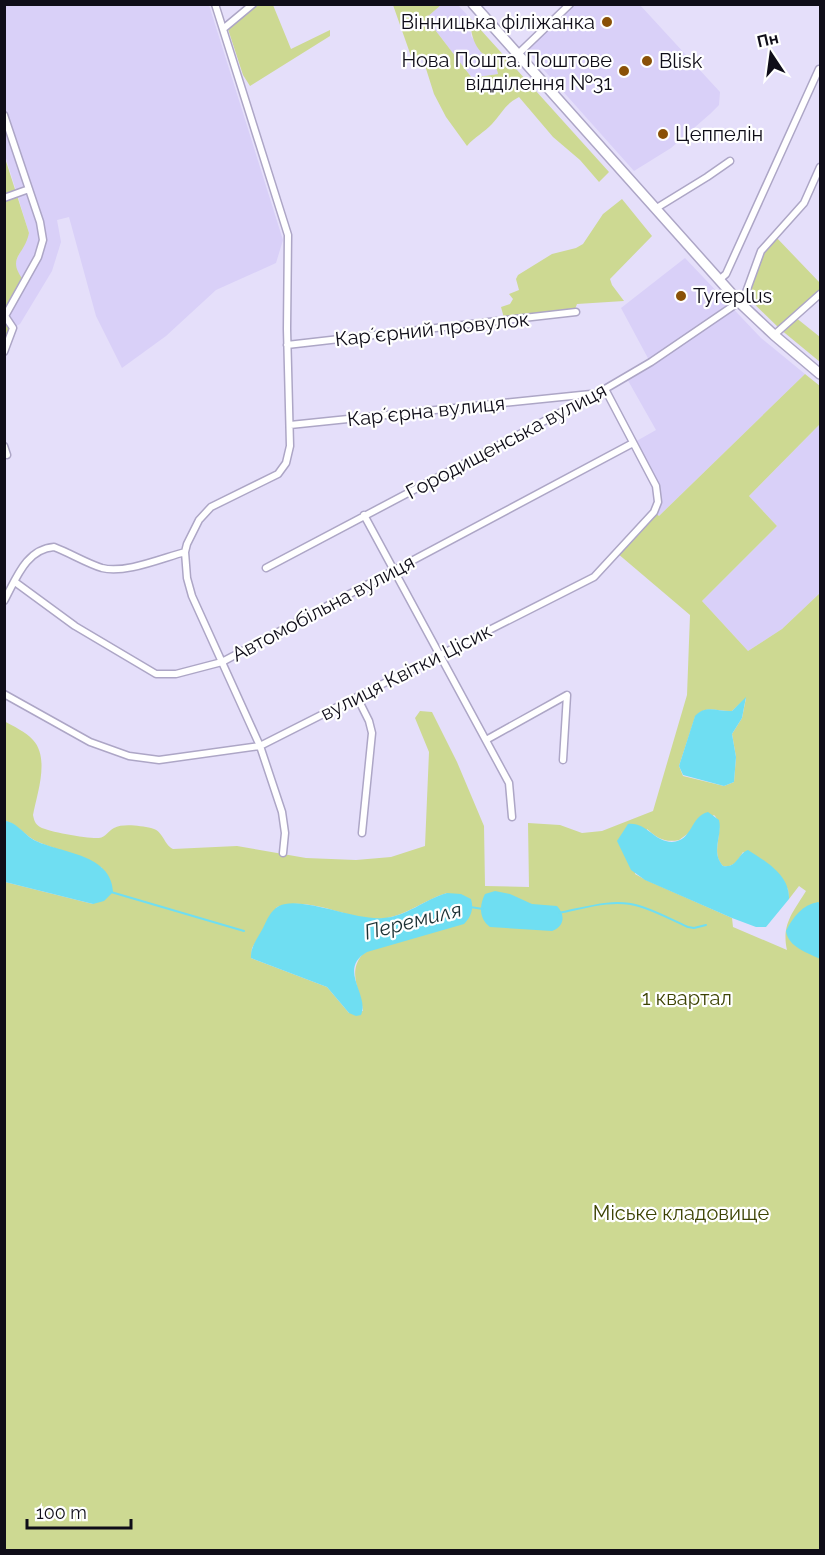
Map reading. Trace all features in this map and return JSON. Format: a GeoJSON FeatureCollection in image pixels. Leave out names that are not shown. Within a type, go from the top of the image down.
{"type":"FeatureCollection","features":[{"type":"Feature","properties":{"kind":"main road"},"geometry":{"type":"LineString","coordinates":[[473,4],[739,302],[820,374]]}},
{"type":"Feature","properties":{"kind":"street"},"geometry":{"type":"LineString","coordinates":[[215,4],[288,235],[287,345],[290,425],[288,456],[282,468],[271,478],[211,507],[194,528],[185,552],[187,578],[192,596],[260,746],[282,812],[285,833],[283,853]]}},
{"type":"Feature","properties":{"kind":"street"},"geometry":{"type":"LineString","coordinates":[[223,29],[253,4]]}},
{"type":"Feature","properties":{"kind":"street"},"geometry":{"type":"LineString","coordinates":[[517,55],[568,5]]}},
{"type":"Feature","properties":{"kind":"street"},"geometry":{"type":"LineString","coordinates":[[719,280],[726,274],[819,69]]}},
{"type":"Feature","properties":{"kind":"street"},"geometry":{"type":"LineString","coordinates":[[4,115],[40,222],[43,240],[38,257],[5,316],[13,328],[4,352]]}},
{"type":"Feature","properties":{"kind":"street"},"geometry":{"type":"LineString","coordinates":[[654,209],[730,161]]}},
{"type":"Feature","properties":{"kind":"street"},"geometry":{"type":"LineString","coordinates":[[739,302],[745,295],[761,251],[804,202],[820,167]]}},
{"type":"Feature","properties":{"kind":"street"},"geometry":{"type":"LineString","coordinates":[[4,198],[29,189]]}},
{"type":"Feature","properties":{"kind":"street"},"geometry":{"type":"LineString","coordinates":[[774,335],[820,294]]}},
{"type":"Feature","properties":{"kind":"street","name":"Городищенська вулиця"},"geometry":{"type":"LineString","coordinates":[[266,568],[605,389],[660,356],[739,302]]}},
{"type":"Feature","properties":{"kind":"street","name":"Карʼєрний провулок"},"geometry":{"type":"LineString","coordinates":[[287,345],[576,312]]}},
{"type":"Feature","properties":{"kind":"street","name":"вулиця Квітки Цісик"},"geometry":{"type":"LineString","coordinates":[[4,694],[90,742],[129,756],[159,760],[260,746],[440,656],[594,577],[654,512],[658,502],[654,481],[605,389]]}},
{"type":"Feature","properties":{"kind":"street","name":"Карʼєрна вулиця"},"geometry":{"type":"LineString","coordinates":[[290,425],[597,393]]}},
{"type":"Feature","properties":{"kind":"street","name":"Автомобільна вулиця"},"geometry":{"type":"LineString","coordinates":[[15,582],[75,626],[156,674],[176,674],[222,662],[633,443]]}},
{"type":"Feature","properties":{"kind":"street"},"geometry":{"type":"LineString","coordinates":[[4,446],[7,455]]}},
{"type":"Feature","properties":{"kind":"street"},"geometry":{"type":"LineString","coordinates":[[364,516],[509,783],[512,817]]}},
{"type":"Feature","properties":{"kind":"street"},"geometry":{"type":"LineString","coordinates":[[4,601],[26,562],[48,547],[54,547],[100,567],[112,569],[123,569],[185,552]]}},
{"type":"Feature","properties":{"kind":"street"},"geometry":{"type":"LineString","coordinates":[[486,740],[567,695],[563,760]]}},
{"type":"Feature","properties":{"kind":"street"},"geometry":{"type":"LineString","coordinates":[[357,697],[369,721],[372,734],[362,834]]}},
{"type":"Feature","properties":{"kind":"shaded area"},"geometry":{"type":"Polygon","coordinates":[[[4,5],[209,5],[283,240],[276,263],[216,290],[166,336],[122,368],[96,316],[69,217],[57,220],[61,242],[52,271],[20,324],[13,328],[7,321],[16,271],[15,263],[29,233],[5,155],[4,5]]]}},
{"type":"Feature","properties":{"kind":"shaded area"},"geometry":{"type":"Polygon","coordinates":[[[441,5],[458,5],[470,18],[471,36],[487,58],[495,62],[498,74],[472,78],[426,18],[441,5]]]}},
{"type":"Feature","properties":{"kind":"shaded area"},"geometry":{"type":"Polygon","coordinates":[[[574,5],[640,5],[720,92],[719,105],[710,114],[671,148],[634,171],[526,50],[574,5]]]}},
{"type":"Feature","properties":{"kind":"shaded area"},"geometry":{"type":"Polygon","coordinates":[[[685,258],[761,338],[805,374],[659,516],[654,512],[658,496],[633,443],[656,430],[626,377],[650,362],[621,308],[685,258]]]}},
{"type":"Feature","properties":{"kind":"shaded area"},"geometry":{"type":"Polygon","coordinates":[[[820,424],[820,593],[782,629],[748,651],[702,601],[777,526],[749,496],[820,424]]]}},
{"type":"Feature","properties":{"kind":"green space"},"geometry":{"type":"Polygon","coordinates":[[[258,5],[273,5],[291,49],[330,30],[330,36],[250,86],[243,75],[228,29],[258,5]]]}},
{"type":"Feature","properties":{"kind":"green space"},"geometry":{"type":"Polygon","coordinates":[[[393,5],[441,5],[426,18],[472,78],[498,74],[495,62],[483,54],[475,44],[470,18],[609,172],[599,182],[580,160],[553,137],[519,97],[467,146],[446,117],[434,94],[422,56],[412,59],[393,5]]]}},
{"type":"Feature","properties":{"kind":"green space"},"geometry":{"type":"Polygon","coordinates":[[[4,155],[29,233],[16,262],[19,274],[25,282],[5,316],[13,328],[4,352],[4,155]]]}},
{"type":"Feature","properties":{"kind":"green space"},"geometry":{"type":"Polygon","coordinates":[[[622,199],[652,236],[610,279],[624,301],[577,304],[575,309],[504,318],[501,307],[510,304],[513,299],[509,294],[519,290],[516,279],[518,275],[552,254],[583,244],[603,214],[622,199]]]}},
{"type":"Feature","properties":{"kind":"green space"},"geometry":{"type":"Polygon","coordinates":[[[775,236],[820,283],[820,294],[795,317],[820,337],[820,362],[780,329],[745,295],[758,257],[775,236]]]}},
{"type":"Feature","properties":{"kind":"green space"},"geometry":{"type":"Polygon","coordinates":[[[805,374],[820,386],[820,424],[749,496],[777,526],[702,601],[748,651],[782,629],[820,593],[820,1550],[5,1550],[5,882],[93,904],[102,868],[86,859],[36,841],[13,824],[5,821],[4,721],[27,734],[38,748],[42,766],[33,815],[37,825],[45,829],[69,835],[99,838],[118,826],[127,825],[155,830],[173,849],[237,846],[306,858],[356,860],[391,857],[425,846],[429,752],[415,718],[420,711],[432,712],[457,762],[484,826],[485,886],[529,887],[528,823],[560,825],[582,833],[602,831],[653,811],[687,695],[690,615],[617,553],[654,512],[659,516],[805,374]],[[746,698],[732,711],[708,710],[695,717],[679,766],[683,776],[724,786],[734,782],[736,757],[732,734],[742,718],[746,698]],[[714,815],[679,840],[661,839],[647,829],[635,874],[732,918],[733,927],[787,950],[787,925],[806,891],[799,886],[789,899],[788,889],[743,852],[733,865],[723,866],[717,853],[719,827],[714,815]],[[447,893],[396,916],[378,919],[302,904],[277,907],[252,948],[251,958],[327,987],[349,1013],[363,1011],[355,976],[362,955],[447,893]]]}},
{"type":"Feature","properties":{"kind":"water"},"geometry":{"type":"Polygon","coordinates":[[[746,697],[742,718],[732,734],[736,757],[734,782],[724,786],[683,775],[679,766],[695,716],[708,709],[732,711],[746,697]]]}},
{"type":"Feature","properties":{"kind":"water"},"geometry":{"type":"Polygon","coordinates":[[[708,812],[719,820],[717,855],[723,866],[732,865],[748,850],[775,870],[785,883],[789,899],[766,927],[756,927],[732,918],[645,880],[631,870],[617,841],[628,824],[635,824],[660,839],[679,841],[702,814],[708,812]]]}},
{"type":"Feature","properties":{"kind":"water"},"geometry":{"type":"Polygon","coordinates":[[[5,821],[13,824],[36,841],[95,862],[110,879],[113,892],[104,901],[93,904],[5,882],[5,821]]]}},
{"type":"Feature","properties":{"kind":"water"},"geometry":{"type":"Polygon","coordinates":[[[495,891],[510,894],[532,904],[557,906],[563,917],[561,924],[552,931],[490,927],[482,916],[481,908],[485,894],[495,891]]]}},
{"type":"Feature","properties":{"kind":"water"},"geometry":{"type":"Polygon","coordinates":[[[447,893],[461,894],[471,899],[471,913],[464,924],[367,952],[358,959],[354,974],[362,999],[361,1015],[356,1016],[349,1013],[327,987],[251,958],[253,946],[273,910],[288,903],[358,916],[383,918],[400,915],[447,893]]]}},
{"type":"Feature","properties":{"kind":"water"},"geometry":{"type":"Polygon","coordinates":[[[820,903],[820,959],[794,945],[786,931],[799,912],[820,903]]]}},
{"type":"Feature","properties":{"kind":"waterway","name":"Перемиля"},"geometry":{"type":"LineString","coordinates":[[111,892],[244,931]]}},
{"type":"Feature","properties":{"kind":"waterway","name":"Перемиля"},"geometry":{"type":"LineString","coordinates":[[559,913],[619,903],[652,910],[688,927],[706,925]]}},
{"type":"Feature","properties":{"kind":"waterway","name":"Перемиля"},"geometry":{"type":"LineString","coordinates":[[470,907],[483,909]]}},
{"type":"Feature","properties":{"kind":"place","name":"Вінницька філіжанка"},"geometry":{"type":"Point","coordinates":[607,22]}},
{"type":"Feature","properties":{"kind":"place","name":"Blisk"},"geometry":{"type":"Point","coordinates":[647,61]}},
{"type":"Feature","properties":{"kind":"place","name":"Нова Пошта. Поштове відділення №31"},"geometry":{"type":"Point","coordinates":[624,71]}},
{"type":"Feature","properties":{"kind":"place","name":"Цеппелін"},"geometry":{"type":"Point","coordinates":[663,134]}},
{"type":"Feature","properties":{"kind":"place","name":"Tyreplus"},"geometry":{"type":"Point","coordinates":[681,296]}},
{"type":"Feature","properties":{"kind":"park label","name":"1 квартал"},"geometry":{"type":"Point","coordinates":[687,998]}},
{"type":"Feature","properties":{"kind":"park label","name":"Міське кладовище"},"geometry":{"type":"Point","coordinates":[681,1213]}}]}
